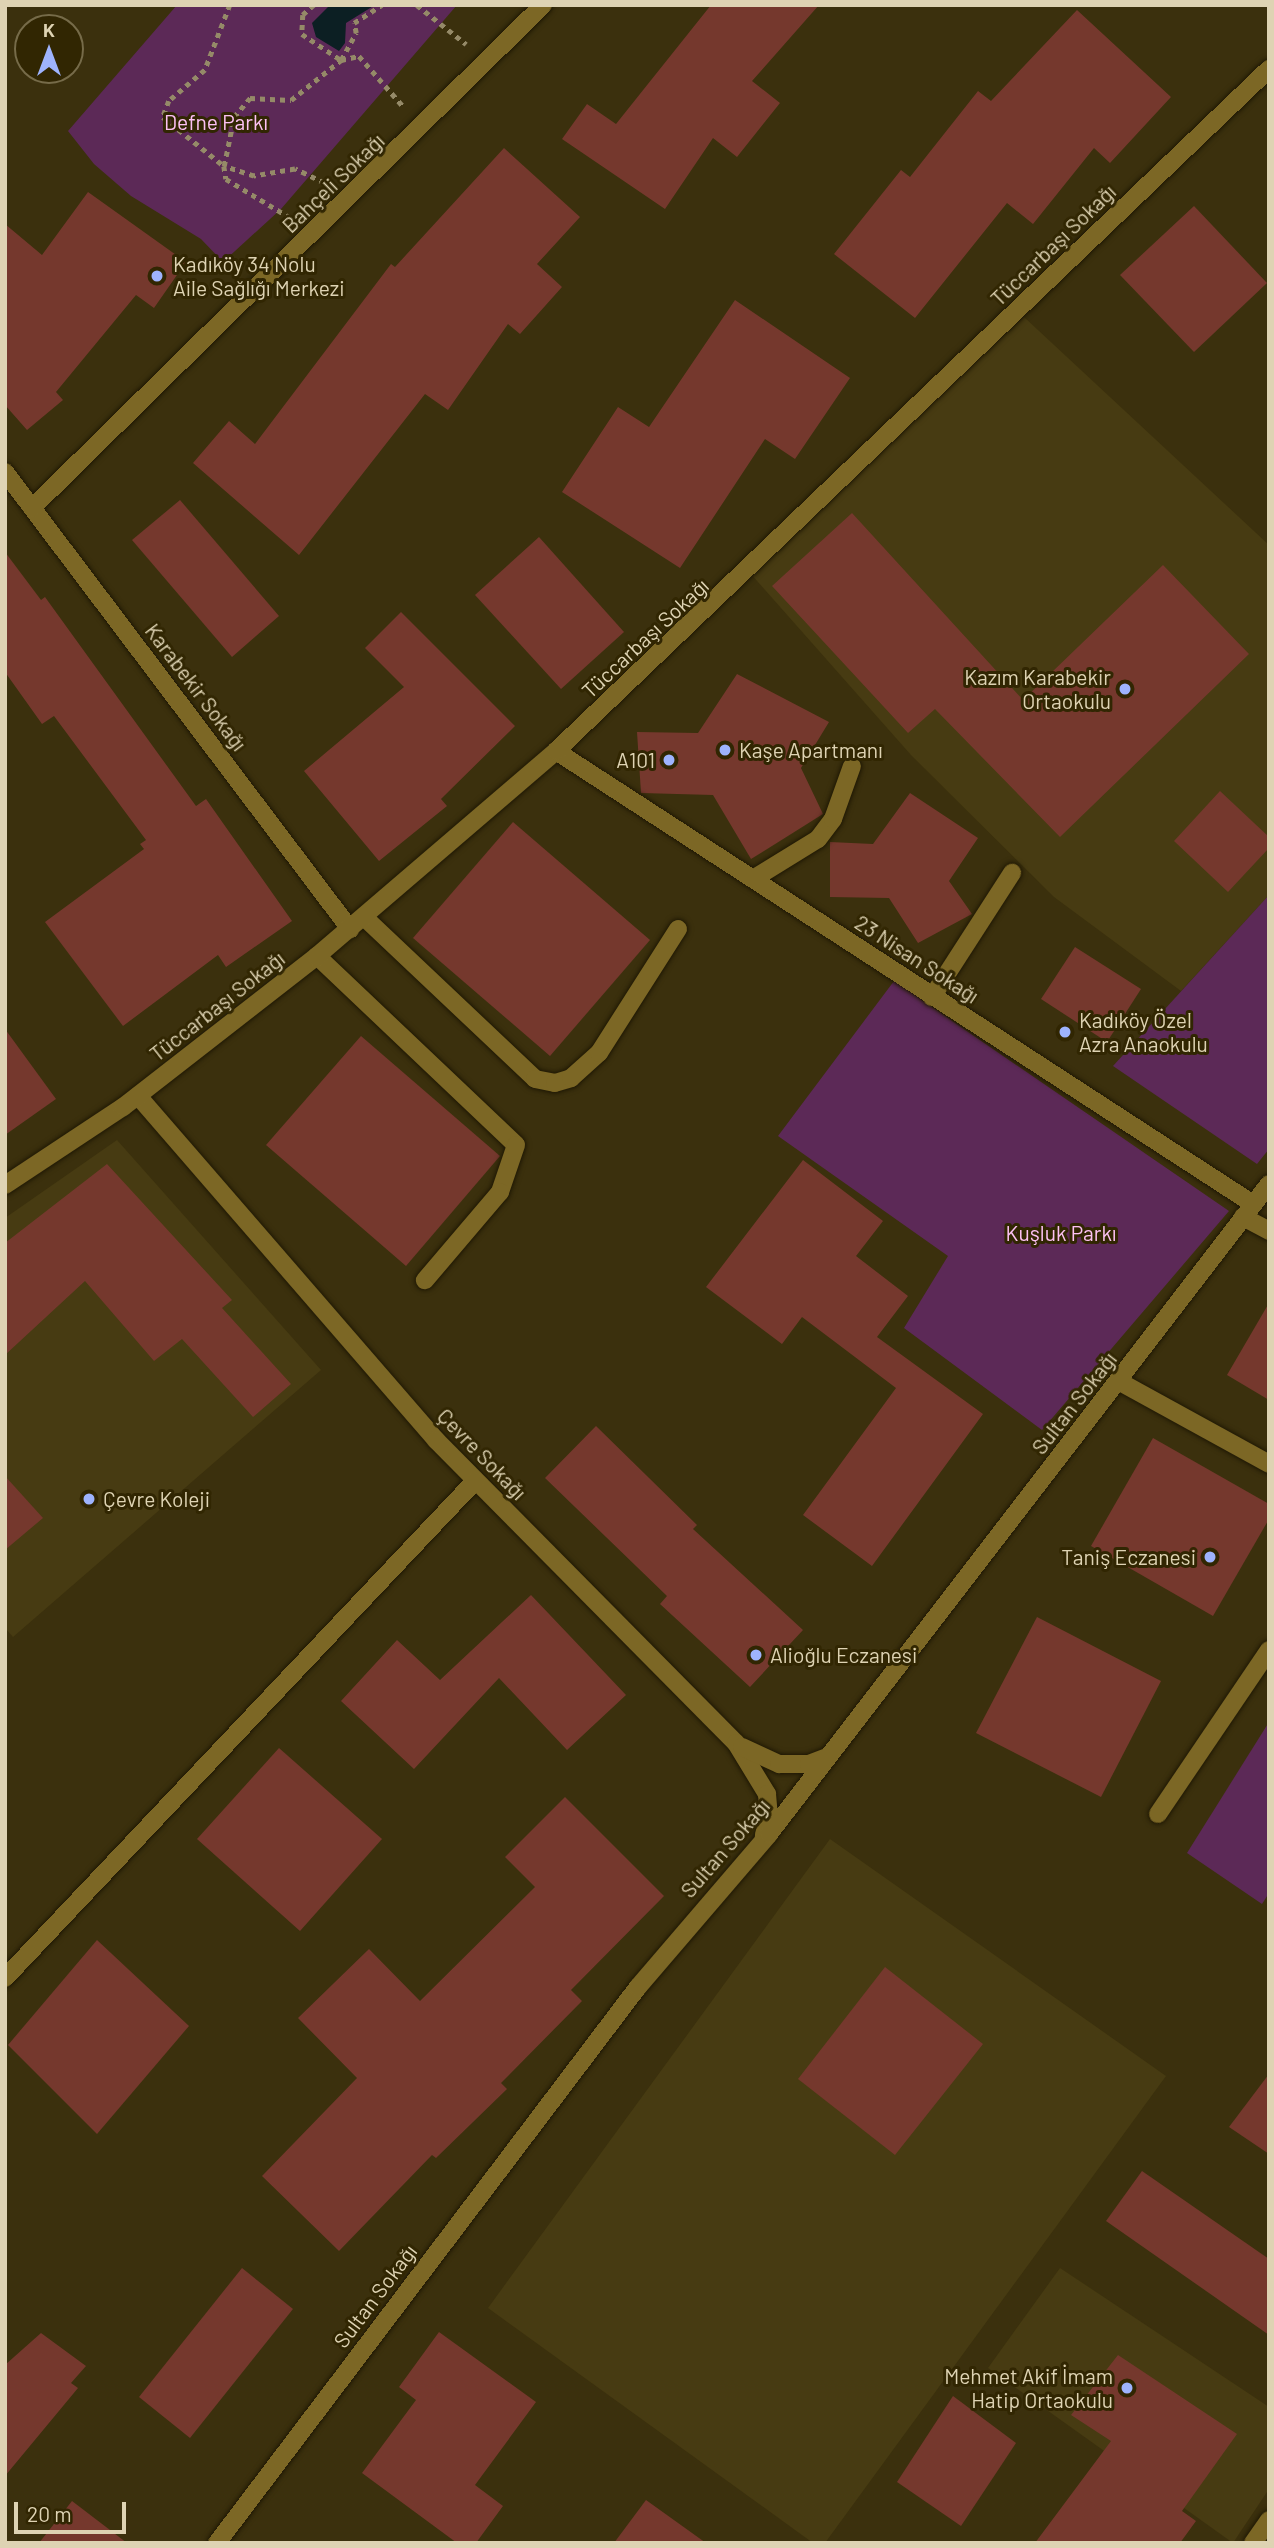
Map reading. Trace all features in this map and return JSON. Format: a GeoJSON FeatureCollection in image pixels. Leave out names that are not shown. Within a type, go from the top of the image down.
{"type":"FeatureCollection","features":[{"type":"Feature","properties":{"kind":"street","name":"Bahçeli Sokağı"},"geometry":{"type":"LineString","coordinates":[[33,508],[489,62],[543,5]]}},
{"type":"Feature","properties":{"kind":"street","name":"Tüccarbaşı Sokağı"},"geometry":{"type":"LineString","coordinates":[[5,1185],[138,1096],[358,924],[556,751],[1269,68]]}},
{"type":"Feature","properties":{"kind":"street","name":"Karabekir Sokağı"},"geometry":{"type":"LineString","coordinates":[[5,472],[358,924],[535,1079],[555,1083],[571,1078],[599,1053],[678,929]]}},
{"type":"Feature","properties":{"kind":"street","name":"23 Nisan Sokağı"},"geometry":{"type":"LineString","coordinates":[[556,751],[932,997],[1248,1211],[1269,1231]]}},
{"type":"Feature","properties":{"kind":"street"},"geometry":{"type":"LineString","coordinates":[[752,879],[818,839],[833,819],[852,766]]}},
{"type":"Feature","properties":{"kind":"street"},"geometry":{"type":"LineString","coordinates":[[932,997],[1012,873]]}},
{"type":"Feature","properties":{"kind":"street"},"geometry":{"type":"LineString","coordinates":[[317,956],[516,1145],[500,1192],[425,1280]]}},
{"type":"Feature","properties":{"kind":"street","name":"Çevre Sokağı"},"geometry":{"type":"LineString","coordinates":[[138,1096],[475,1481],[736,1743],[761,1781],[768,1801],[769,1822],[760,1845]]}},
{"type":"Feature","properties":{"kind":"street","name":"Sultan Sokağı"},"geometry":{"type":"LineString","coordinates":[[217,2543],[655,1964],[760,1845],[1120,1382],[1269,1184]]}},
{"type":"Feature","properties":{"kind":"street"},"geometry":{"type":"LineString","coordinates":[[1120,1382],[1269,1464]]}},
{"type":"Feature","properties":{"kind":"street"},"geometry":{"type":"LineString","coordinates":[[5,1978],[475,1481]]}},
{"type":"Feature","properties":{"kind":"street"},"geometry":{"type":"LineString","coordinates":[[1158,1814],[1269,1650]]}},
{"type":"Feature","properties":{"kind":"street"},"geometry":{"type":"LineString","coordinates":[[736,1743],[779,1764],[809,1764],[828,1755]]}},
{"type":"Feature","properties":{"kind":"street"},"geometry":{"type":"LineString","coordinates":[[1254,2543],[1269,2520]]}},
{"type":"Feature","properties":{"kind":"path"},"geometry":{"type":"LineString","coordinates":[[230,5],[205,70],[169,101],[163,117],[224,166],[254,176],[295,170],[351,197]]}},
{"type":"Feature","properties":{"kind":"path"},"geometry":{"type":"LineString","coordinates":[[314,5],[303,15],[302,34],[341,60],[359,56],[423,127]]}},
{"type":"Feature","properties":{"kind":"path"},"geometry":{"type":"LineString","coordinates":[[314,233],[226,179],[224,166],[234,117],[250,98],[291,100],[341,60],[356,33],[354,23],[382,5]]}},
{"type":"Feature","properties":{"kind":"path"},"geometry":{"type":"LineString","coordinates":[[417,5],[489,62]]}},
{"type":"Feature","properties":{"kind":"shaded area","name":"Kazım Karabekir Ortaokulu"},"geometry":{"type":"Polygon","coordinates":[[[1024,317],[1269,545],[1269,895],[1181,991],[1054,897],[911,755],[750,573],[1024,317]]]}},
{"type":"Feature","properties":{"kind":"shaded area","name":"Çevre Koleji"},"geometry":{"type":"Polygon","coordinates":[[[117,1140],[321,1370],[13,1637],[5,1628],[5,1218],[117,1140]]]}},
{"type":"Feature","properties":{"kind":"shaded area"},"geometry":{"type":"Polygon","coordinates":[[[830,1839],[1166,2076],[825,2543],[813,2543],[488,2308],[830,1839]]]}},
{"type":"Feature","properties":{"kind":"shaded area","name":"Mehmet Akif İmam Hatip Ortaokulu"},"geometry":{"type":"Polygon","coordinates":[[[1060,2268],[1269,2407],[1269,2489],[1233,2543],[988,2368],[1060,2268]]]}},
{"type":"Feature","properties":{"kind":"green space","name":"Defne Parkı"},"geometry":{"type":"Polygon","coordinates":[[[177,5],[457,5],[281,209],[223,262],[201,239],[131,196],[94,164],[68,131],[177,5]]]}},
{"type":"Feature","properties":{"kind":"green space"},"geometry":{"type":"Polygon","coordinates":[[[1269,895],[1269,1149],[1257,1164],[1113,1066],[1269,895]]]}},
{"type":"Feature","properties":{"kind":"green space","name":"Kuşluk Parkı"},"geometry":{"type":"Polygon","coordinates":[[[894,981],[1229,1211],[1042,1430],[904,1328],[948,1256],[778,1136],[894,981]]]}},
{"type":"Feature","properties":{"kind":"green space"},"geometry":{"type":"Polygon","coordinates":[[[1269,1722],[1269,1893],[1262,1904],[1187,1853],[1269,1722]]]}},
{"type":"Feature","properties":{"kind":"water"},"geometry":{"type":"Polygon","coordinates":[[[330,5],[375,5],[346,23],[345,43],[339,51],[316,37],[312,23],[330,5]]]}},
{"type":"Feature","properties":{"kind":"building"},"geometry":{"type":"Polygon","coordinates":[[[711,5],[819,5],[752,81],[780,103],[737,157],[713,138],[665,209],[562,139],[587,104],[616,124],[711,5]]]}},
{"type":"Feature","properties":{"kind":"building"},"geometry":{"type":"Polygon","coordinates":[[[1077,10],[1171,97],[1110,163],[1094,148],[1033,224],[1007,203],[915,318],[834,254],[901,170],[910,177],[978,91],[991,101],[1077,10]]]}},
{"type":"Feature","properties":{"kind":"building"},"geometry":{"type":"Polygon","coordinates":[[[504,148],[580,217],[537,264],[562,287],[520,334],[508,324],[448,410],[425,394],[299,555],[193,463],[229,421],[255,444],[391,264],[395,267],[504,148]]]}},
{"type":"Feature","properties":{"kind":"building"},"geometry":{"type":"Polygon","coordinates":[[[88,192],[186,262],[154,308],[136,295],[56,392],[63,400],[27,430],[5,405],[5,224],[42,255],[88,192]]]}},
{"type":"Feature","properties":{"kind":"building"},"geometry":{"type":"Polygon","coordinates":[[[1194,206],[1267,283],[1194,352],[1120,275],[1194,206]]]}},
{"type":"Feature","properties":{"kind":"building"},"geometry":{"type":"Polygon","coordinates":[[[735,300],[850,378],[795,459],[765,439],[680,568],[562,492],[618,407],[649,427],[735,300]]]}},
{"type":"Feature","properties":{"kind":"building"},"geometry":{"type":"Polygon","coordinates":[[[180,500],[279,616],[232,657],[132,540],[180,500]]]}},
{"type":"Feature","properties":{"kind":"building"},"geometry":{"type":"Polygon","coordinates":[[[852,513],[1023,700],[1163,565],[1249,654],[1060,837],[935,709],[908,733],[772,586],[852,513]]]}},
{"type":"Feature","properties":{"kind":"building"},"geometry":{"type":"Polygon","coordinates":[[[539,537],[624,632],[561,689],[475,595],[539,537]]]}},
{"type":"Feature","properties":{"kind":"building"},"geometry":{"type":"Polygon","coordinates":[[[5,552],[41,600],[45,597],[196,806],[206,799],[292,921],[226,967],[218,955],[123,1026],[45,922],[144,849],[140,844],[146,840],[54,716],[42,724],[5,672],[5,552]]]}},
{"type":"Feature","properties":{"kind":"building"},"geometry":{"type":"Polygon","coordinates":[[[401,612],[515,726],[441,799],[447,806],[379,861],[304,771],[404,687],[365,648],[401,612]]]}},
{"type":"Feature","properties":{"kind":"building","name":"Kaşe Apartmanı"},"geometry":{"type":"Polygon","coordinates":[[[737,674],[829,722],[801,768],[823,814],[751,859],[713,795],[641,793],[637,732],[698,733],[737,674]]]}},
{"type":"Feature","properties":{"kind":"building"},"geometry":{"type":"Polygon","coordinates":[[[1220,791],[1269,837],[1269,848],[1228,892],[1174,841],[1220,791]]]}},
{"type":"Feature","properties":{"kind":"building"},"geometry":{"type":"Polygon","coordinates":[[[910,793],[978,838],[949,881],[972,914],[918,943],[889,898],[830,897],[830,842],[873,844],[910,793]]]}},
{"type":"Feature","properties":{"kind":"building"},"geometry":{"type":"Polygon","coordinates":[[[513,822],[650,940],[550,1056],[413,938],[513,822]]]}},
{"type":"Feature","properties":{"kind":"building"},"geometry":{"type":"Polygon","coordinates":[[[1075,947],[1141,989],[1107,1042],[1041,999],[1075,947]]]}},
{"type":"Feature","properties":{"kind":"building"},"geometry":{"type":"Polygon","coordinates":[[[5,1029],[56,1099],[5,1135],[5,1029]]]}},
{"type":"Feature","properties":{"kind":"building"},"geometry":{"type":"Polygon","coordinates":[[[361,1036],[500,1156],[406,1266],[266,1145],[361,1036]]]}},
{"type":"Feature","properties":{"kind":"building"},"geometry":{"type":"Polygon","coordinates":[[[803,1160],[883,1221],[856,1256],[908,1296],[877,1337],[983,1414],[872,1566],[803,1515],[896,1388],[802,1317],[782,1344],[706,1287],[803,1160]]]}},
{"type":"Feature","properties":{"kind":"building"},"geometry":{"type":"Polygon","coordinates":[[[107,1164],[232,1300],[222,1308],[291,1384],[253,1417],[182,1339],[154,1361],[85,1281],[5,1355],[5,1243],[107,1164]]]}},
{"type":"Feature","properties":{"kind":"building"},"geometry":{"type":"Polygon","coordinates":[[[1269,1303],[1269,1400],[1227,1375],[1269,1303]]]}},
{"type":"Feature","properties":{"kind":"building"},"geometry":{"type":"Polygon","coordinates":[[[596,1426],[697,1525],[693,1529],[803,1630],[750,1687],[660,1604],[667,1596],[545,1478],[596,1426]]]}},
{"type":"Feature","properties":{"kind":"building"},"geometry":{"type":"Polygon","coordinates":[[[1153,1438],[1269,1504],[1269,1519],[1213,1616],[1091,1546],[1153,1438]]]}},
{"type":"Feature","properties":{"kind":"building"},"geometry":{"type":"Polygon","coordinates":[[[5,1476],[43,1518],[5,1550],[5,1476]]]}},
{"type":"Feature","properties":{"kind":"building"},"geometry":{"type":"Polygon","coordinates":[[[531,1595],[626,1695],[567,1750],[499,1678],[414,1769],[341,1701],[397,1640],[440,1680],[531,1595]]]}},
{"type":"Feature","properties":{"kind":"building"},"geometry":{"type":"Polygon","coordinates":[[[1037,1617],[1161,1681],[1101,1797],[976,1733],[1037,1617]]]}},
{"type":"Feature","properties":{"kind":"building"},"geometry":{"type":"Polygon","coordinates":[[[279,1748],[382,1839],[300,1931],[197,1839],[279,1748]]]}},
{"type":"Feature","properties":{"kind":"building"},"geometry":{"type":"Polygon","coordinates":[[[565,1797],[664,1896],[571,1990],[582,2001],[501,2083],[507,2089],[436,2158],[432,2155],[339,2251],[262,2176],[357,2078],[298,2018],[369,1949],[420,2001],[535,1887],[505,1857],[565,1797]]]}},
{"type":"Feature","properties":{"kind":"building"},"geometry":{"type":"Polygon","coordinates":[[[97,1940],[189,2026],[97,2134],[8,2045],[97,1940]]]}},
{"type":"Feature","properties":{"kind":"building"},"geometry":{"type":"Polygon","coordinates":[[[885,1967],[983,2044],[895,2155],[798,2079],[885,1967]]]}},
{"type":"Feature","properties":{"kind":"building"},"geometry":{"type":"Polygon","coordinates":[[[1269,2074],[1269,2154],[1229,2127],[1269,2074]]]}},
{"type":"Feature","properties":{"kind":"building"},"geometry":{"type":"Polygon","coordinates":[[[1142,2171],[1269,2259],[1269,2335],[1106,2221],[1142,2171]]]}},
{"type":"Feature","properties":{"kind":"building"},"geometry":{"type":"Polygon","coordinates":[[[242,2268],[293,2309],[190,2438],[139,2397],[242,2268]]]}},
{"type":"Feature","properties":{"kind":"building"},"geometry":{"type":"Polygon","coordinates":[[[439,2332],[536,2402],[475,2485],[503,2506],[476,2543],[457,2543],[362,2473],[416,2400],[399,2387],[439,2332]]]}},
{"type":"Feature","properties":{"kind":"building"},"geometry":{"type":"Polygon","coordinates":[[[41,2333],[86,2366],[71,2383],[78,2388],[5,2476],[5,2365],[41,2333]]]}},
{"type":"Feature","properties":{"kind":"building"},"geometry":{"type":"Polygon","coordinates":[[[1118,2355],[1237,2434],[1182,2511],[1196,2521],[1180,2543],[1035,2543],[1111,2441],[1071,2415],[1118,2355]]]}},
{"type":"Feature","properties":{"kind":"building"},"geometry":{"type":"Polygon","coordinates":[[[953,2396],[1016,2443],[961,2526],[897,2482],[953,2396]]]}},
{"type":"Feature","properties":{"kind":"building"},"geometry":{"type":"Polygon","coordinates":[[[646,2500],[706,2543],[614,2543],[646,2500]]]}},
{"type":"Feature","properties":{"kind":"building"},"geometry":{"type":"Polygon","coordinates":[[[72,2501],[127,2543],[39,2543],[72,2501]]]}},
{"type":"Feature","properties":{"kind":"place","name":"Kadıköy 34 Nolu Aile Sağlığı Merkezi"},"geometry":{"type":"Point","coordinates":[157,276]}},
{"type":"Feature","properties":{"kind":"place","name":"Kazım Karabekir Ortaokulu"},"geometry":{"type":"Point","coordinates":[1125,689]}},
{"type":"Feature","properties":{"kind":"place","name":"Kaşe Apartmanı"},"geometry":{"type":"Point","coordinates":[725,750]}},
{"type":"Feature","properties":{"kind":"place","name":"A101"},"geometry":{"type":"Point","coordinates":[669,760]}},
{"type":"Feature","properties":{"kind":"place","name":"Kadıköy Özel Azra Anaokulu"},"geometry":{"type":"Point","coordinates":[1065,1032]}},
{"type":"Feature","properties":{"kind":"place","name":"Çevre Koleji"},"geometry":{"type":"Point","coordinates":[89,1499]}},
{"type":"Feature","properties":{"kind":"place","name":"Taniş Eczanesi"},"geometry":{"type":"Point","coordinates":[1210,1557]}},
{"type":"Feature","properties":{"kind":"place","name":"Alioğlu Eczanesi"},"geometry":{"type":"Point","coordinates":[756,1655]}},
{"type":"Feature","properties":{"kind":"place","name":"Mehmet Akif İmam Hatip Ortaokulu"},"geometry":{"type":"Point","coordinates":[1127,2388]}}]}
